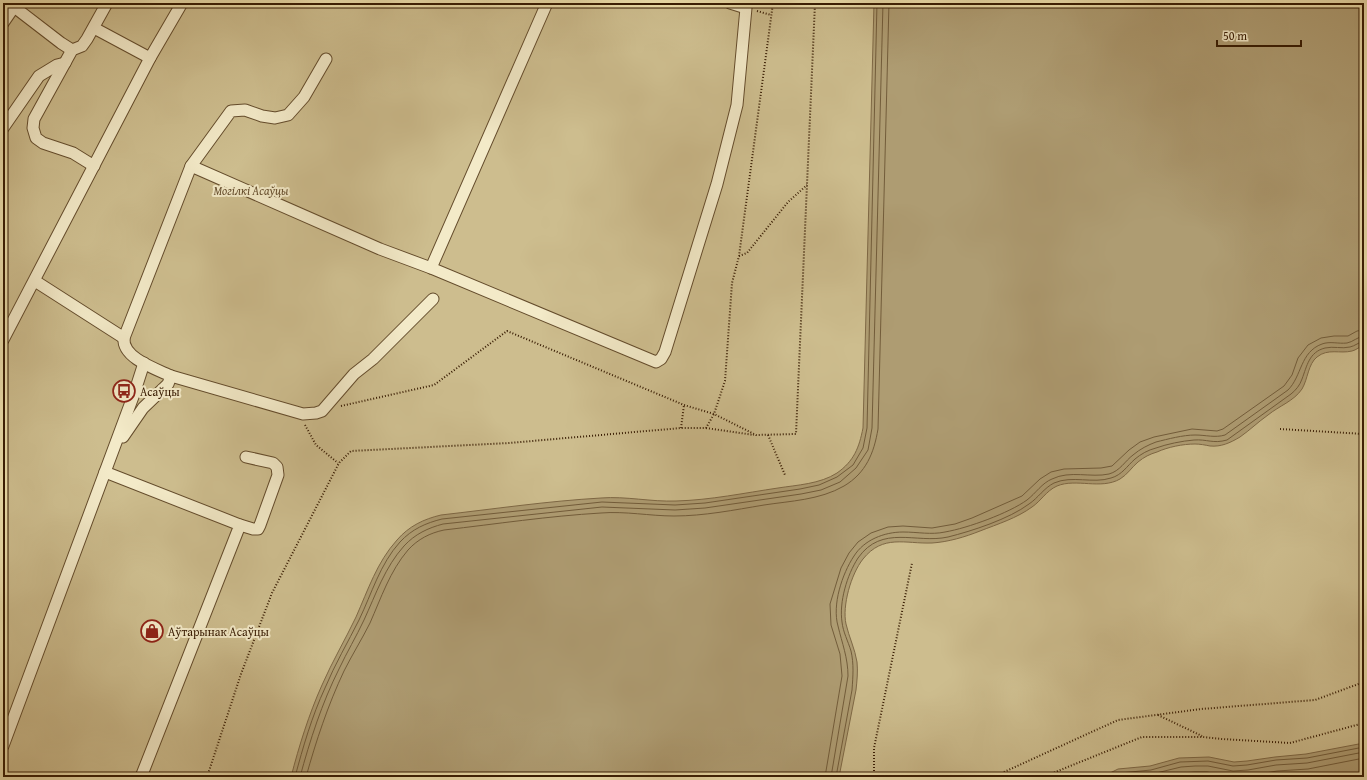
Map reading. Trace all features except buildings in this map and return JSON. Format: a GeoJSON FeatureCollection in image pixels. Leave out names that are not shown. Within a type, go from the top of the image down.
{"type":"FeatureCollection","features":[{"type":"Feature","properties":{"kind":"street"},"geometry":{"type":"LineString","coordinates":[[94,166],[73,153],[43,143],[36,138],[33,128],[34,120],[72,50],[82,46],[88,39],[107,3]]}},
{"type":"Feature","properties":{"kind":"street"},"geometry":{"type":"LineString","coordinates":[[3,340],[150,58],[182,3]]}},
{"type":"Feature","properties":{"kind":"street"},"geometry":{"type":"LineString","coordinates":[[431,268],[547,3]]}},
{"type":"Feature","properties":{"kind":"street"},"geometry":{"type":"LineString","coordinates":[[191,166],[380,249],[431,268],[656,362],[661,360],[665,352],[717,184],[737,105],[746,8],[730,3]]}},
{"type":"Feature","properties":{"kind":"street"},"geometry":{"type":"LineString","coordinates":[[3,23],[12,5],[72,50]]}},
{"type":"Feature","properties":{"kind":"street"},"geometry":{"type":"LineString","coordinates":[[94,28],[150,58]]}},
{"type":"Feature","properties":{"kind":"street"},"geometry":{"type":"LineString","coordinates":[[326,59],[304,98],[288,115],[275,118],[262,116],[245,110],[231,111],[191,166],[123,343],[126,349],[134,357],[171,376],[303,414],[316,413],[322,411],[354,374],[373,359],[433,299]]}},
{"type":"Feature","properties":{"kind":"street"},"geometry":{"type":"LineString","coordinates":[[3,128],[7,114],[39,76],[57,65],[65,64]]}},
{"type":"Feature","properties":{"kind":"street"},"geometry":{"type":"LineString","coordinates":[[35,281],[124,338]]}},
{"type":"Feature","properties":{"kind":"street"},"geometry":{"type":"LineString","coordinates":[[3,746],[134,394],[144,363]]}},
{"type":"Feature","properties":{"kind":"street"},"geometry":{"type":"LineString","coordinates":[[112,452],[142,408],[168,384],[171,376]]}},
{"type":"Feature","properties":{"kind":"street"},"geometry":{"type":"LineString","coordinates":[[105,472],[253,529],[258,528],[260,525],[278,475],[277,467],[274,463],[246,457]]}},
{"type":"Feature","properties":{"kind":"street"},"geometry":{"type":"LineString","coordinates":[[141,777],[240,525]]}},
{"type":"Feature","properties":{"kind":"path"},"geometry":{"type":"LineString","coordinates":[[706,428],[714,414],[725,381],[732,283],[739,256],[772,3]]}},
{"type":"Feature","properties":{"kind":"path"},"geometry":{"type":"LineString","coordinates":[[746,8],[771,15]]}},
{"type":"Feature","properties":{"kind":"path"},"geometry":{"type":"LineString","coordinates":[[739,256],[746,253],[788,202],[807,185]]}},
{"type":"Feature","properties":{"kind":"path"},"geometry":{"type":"LineString","coordinates":[[681,428],[684,405]]}},
{"type":"Feature","properties":{"kind":"path"},"geometry":{"type":"LineString","coordinates":[[303,414],[305,426],[316,445],[339,463]]}},
{"type":"Feature","properties":{"kind":"path"},"geometry":{"type":"LineString","coordinates":[[207,777],[240,674],[272,593],[339,463],[351,451],[509,443],[681,428],[706,428],[756,435]]}},
{"type":"Feature","properties":{"kind":"path"},"geometry":{"type":"LineString","coordinates":[[1280,428],[1364,434]]}},
{"type":"Feature","properties":{"kind":"path"},"geometry":{"type":"LineString","coordinates":[[768,434],[785,475]]}},
{"type":"Feature","properties":{"kind":"path"},"geometry":{"type":"LineString","coordinates":[[874,777],[874,748],[912,563]]}},
{"type":"Feature","properties":{"kind":"path"},"geometry":{"type":"LineString","coordinates":[[993,777],[1118,720],[1201,709],[1315,700],[1363,682],[1364,687]]}},
{"type":"Feature","properties":{"kind":"path"},"geometry":{"type":"LineString","coordinates":[[1156,714],[1203,737]]}},
{"type":"Feature","properties":{"kind":"path"},"geometry":{"type":"LineString","coordinates":[[1043,777],[1142,737],[1203,737],[1290,743],[1364,723]]}},
{"type":"Feature","properties":{"kind":"green space","name":"Могілкі Асаўцы"},"geometry":{"type":"Polygon","coordinates":[[[3,3],[1364,3],[1364,777],[3,777],[3,3]]]}},
{"type":"Feature","properties":{"kind":"water"},"geometry":{"type":"Polygon","coordinates":[[[874,3],[1364,3],[1364,344],[1348,352],[1330,352],[1321,354],[1314,360],[1304,385],[1299,393],[1240,437],[1229,443],[1218,446],[1195,444],[1171,447],[1145,457],[1123,477],[1113,482],[1105,484],[1072,483],[1057,486],[1026,511],[974,533],[944,542],[887,543],[878,546],[871,551],[859,565],[851,581],[846,599],[846,624],[856,657],[857,676],[856,690],[839,777],[291,777],[297,754],[317,696],[356,617],[378,567],[397,540],[417,524],[441,515],[521,505],[581,499],[610,498],[676,501],[727,496],[801,485],[830,477],[848,464],[852,459],[860,442],[863,428],[874,3]]]}},
{"type":"Feature","properties":{"kind":"water"},"geometry":{"type":"Polygon","coordinates":[[[1364,743],[1364,777],[1102,777],[1118,769],[1150,766],[1179,758],[1209,757],[1234,762],[1247,761],[1306,754],[1364,743]]]}},
{"type":"Feature","properties":{"kind":"place","name":"Асаўцы"},"geometry":{"type":"Point","coordinates":[124,391]}},
{"type":"Feature","properties":{"kind":"place","name":"Аўтарынак Асаўцы"},"geometry":{"type":"Point","coordinates":[152,631]}}]}
